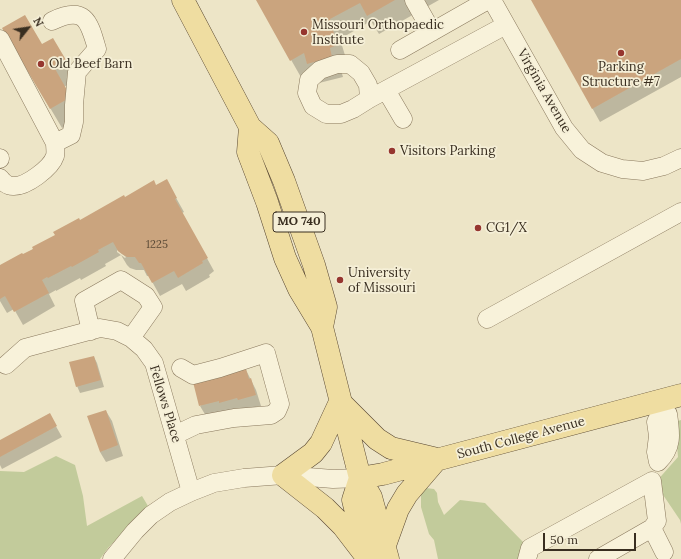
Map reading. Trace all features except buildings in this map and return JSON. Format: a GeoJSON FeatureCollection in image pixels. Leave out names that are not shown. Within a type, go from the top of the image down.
{"type":"FeatureCollection","features":[{"type":"Feature","properties":{"kind":"main road","name":"MO 740"},"geometry":{"type":"LineString","coordinates":[[183,0],[250,127],[248,152],[267,202],[285,258],[298,289],[322,327],[360,478]]}},
{"type":"Feature","properties":{"kind":"main road","name":"South College Avenue"},"geometry":{"type":"LineString","coordinates":[[360,478],[661,406],[681,395]]}},
{"type":"Feature","properties":{"kind":"main road"},"geometry":{"type":"LineString","coordinates":[[340,402],[377,439],[391,448],[437,459],[407,494],[398,509],[377,555],[343,526],[325,508],[283,475],[313,453],[321,443],[340,402]]}},
{"type":"Feature","properties":{"kind":"main road"},"geometry":{"type":"LineString","coordinates":[[360,478],[353,500],[377,555]]}},
{"type":"Feature","properties":{"kind":"street"},"geometry":{"type":"LineString","coordinates":[[414,0],[432,32]]}},
{"type":"Feature","properties":{"kind":"street"},"geometry":{"type":"LineString","coordinates":[[400,50],[488,0]]}},
{"type":"Feature","properties":{"kind":"street","name":"Virginia Avenue"},"geometry":{"type":"LineString","coordinates":[[492,0],[564,128],[582,150],[602,163],[622,169],[643,171],[664,166],[681,158]]}},
{"type":"Feature","properties":{"kind":"street"},"geometry":{"type":"LineString","coordinates":[[52,20],[64,15],[77,14],[85,20],[92,31],[97,49],[77,72],[74,122],[71,135],[55,143]]}},
{"type":"Feature","properties":{"kind":"street"},"geometry":{"type":"LineString","coordinates":[[369,99],[506,25]]}},
{"type":"Feature","properties":{"kind":"street"},"geometry":{"type":"LineString","coordinates":[[0,39],[55,143],[55,156],[51,164],[43,172],[21,185],[12,186],[6,184],[0,178]]}},
{"type":"Feature","properties":{"kind":"street"},"geometry":{"type":"LineString","coordinates":[[386,90],[403,119]]}},
{"type":"Feature","properties":{"kind":"street"},"geometry":{"type":"LineString","coordinates":[[487,320],[681,212]]}},
{"type":"Feature","properties":{"kind":"street"},"geometry":{"type":"LineString","coordinates":[[91,331],[84,301],[121,280],[146,296],[153,307],[131,338]]}},
{"type":"Feature","properties":{"kind":"street","name":"Fellows Place"},"geometry":{"type":"LineString","coordinates":[[6,365],[26,348],[100,328],[117,331],[131,338],[144,349],[154,363],[191,492]]}},
{"type":"Feature","properties":{"kind":"street"},"geometry":{"type":"LineString","coordinates":[[175,435],[196,425],[234,418],[271,415],[277,411],[280,404],[266,353],[193,375],[181,368]]}},
{"type":"Feature","properties":{"kind":"street"},"geometry":{"type":"LineString","coordinates":[[598,559],[652,528],[657,521],[652,481],[658,462],[656,452],[658,436],[656,422],[661,406]]}},
{"type":"Feature","properties":{"kind":"street"},"geometry":{"type":"LineString","coordinates":[[112,559],[135,531],[151,515],[170,502],[214,483],[244,478],[283,475],[333,479],[360,478]]}},
{"type":"Feature","properties":{"kind":"street"},"geometry":{"type":"LineString","coordinates":[[527,559],[530,548],[652,481]]}},
{"type":"Feature","properties":{"kind":"street"},"geometry":{"type":"LineString","coordinates":[[652,528],[664,552]]}},
{"type":"Feature","properties":{"kind":"green space"},"geometry":{"type":"Polygon","coordinates":[[[681,420],[681,524],[680,520],[655,483],[678,457],[675,422],[681,420]]]}},
{"type":"Feature","properties":{"kind":"green space"},"geometry":{"type":"Polygon","coordinates":[[[56,456],[75,465],[83,496],[87,526],[142,496],[148,506],[108,548],[100,559],[0,559],[0,471],[24,472],[56,456]]]}},
{"type":"Feature","properties":{"kind":"green space"},"geometry":{"type":"Polygon","coordinates":[[[426,488],[434,489],[437,493],[438,502],[444,515],[460,500],[485,503],[523,542],[520,559],[438,559],[434,540],[429,534],[421,507],[421,495],[426,488]]]}},
{"type":"Feature","properties":{"kind":"place","name":"Missouri Orthopaedic Institute"},"geometry":{"type":"Point","coordinates":[304,32]}},
{"type":"Feature","properties":{"kind":"place","name":"Parking Structure #7"},"geometry":{"type":"Point","coordinates":[621,53]}},
{"type":"Feature","properties":{"kind":"place","name":"Old Beef Barn"},"geometry":{"type":"Point","coordinates":[41,64]}},
{"type":"Feature","properties":{"kind":"place","name":"Visitors Parking"},"geometry":{"type":"Point","coordinates":[392,151]}},
{"type":"Feature","properties":{"kind":"place","name":"CG1/X"},"geometry":{"type":"Point","coordinates":[478,228]}},
{"type":"Feature","properties":{"kind":"place","name":"University of Missouri"},"geometry":{"type":"Point","coordinates":[340,280]}}]}
